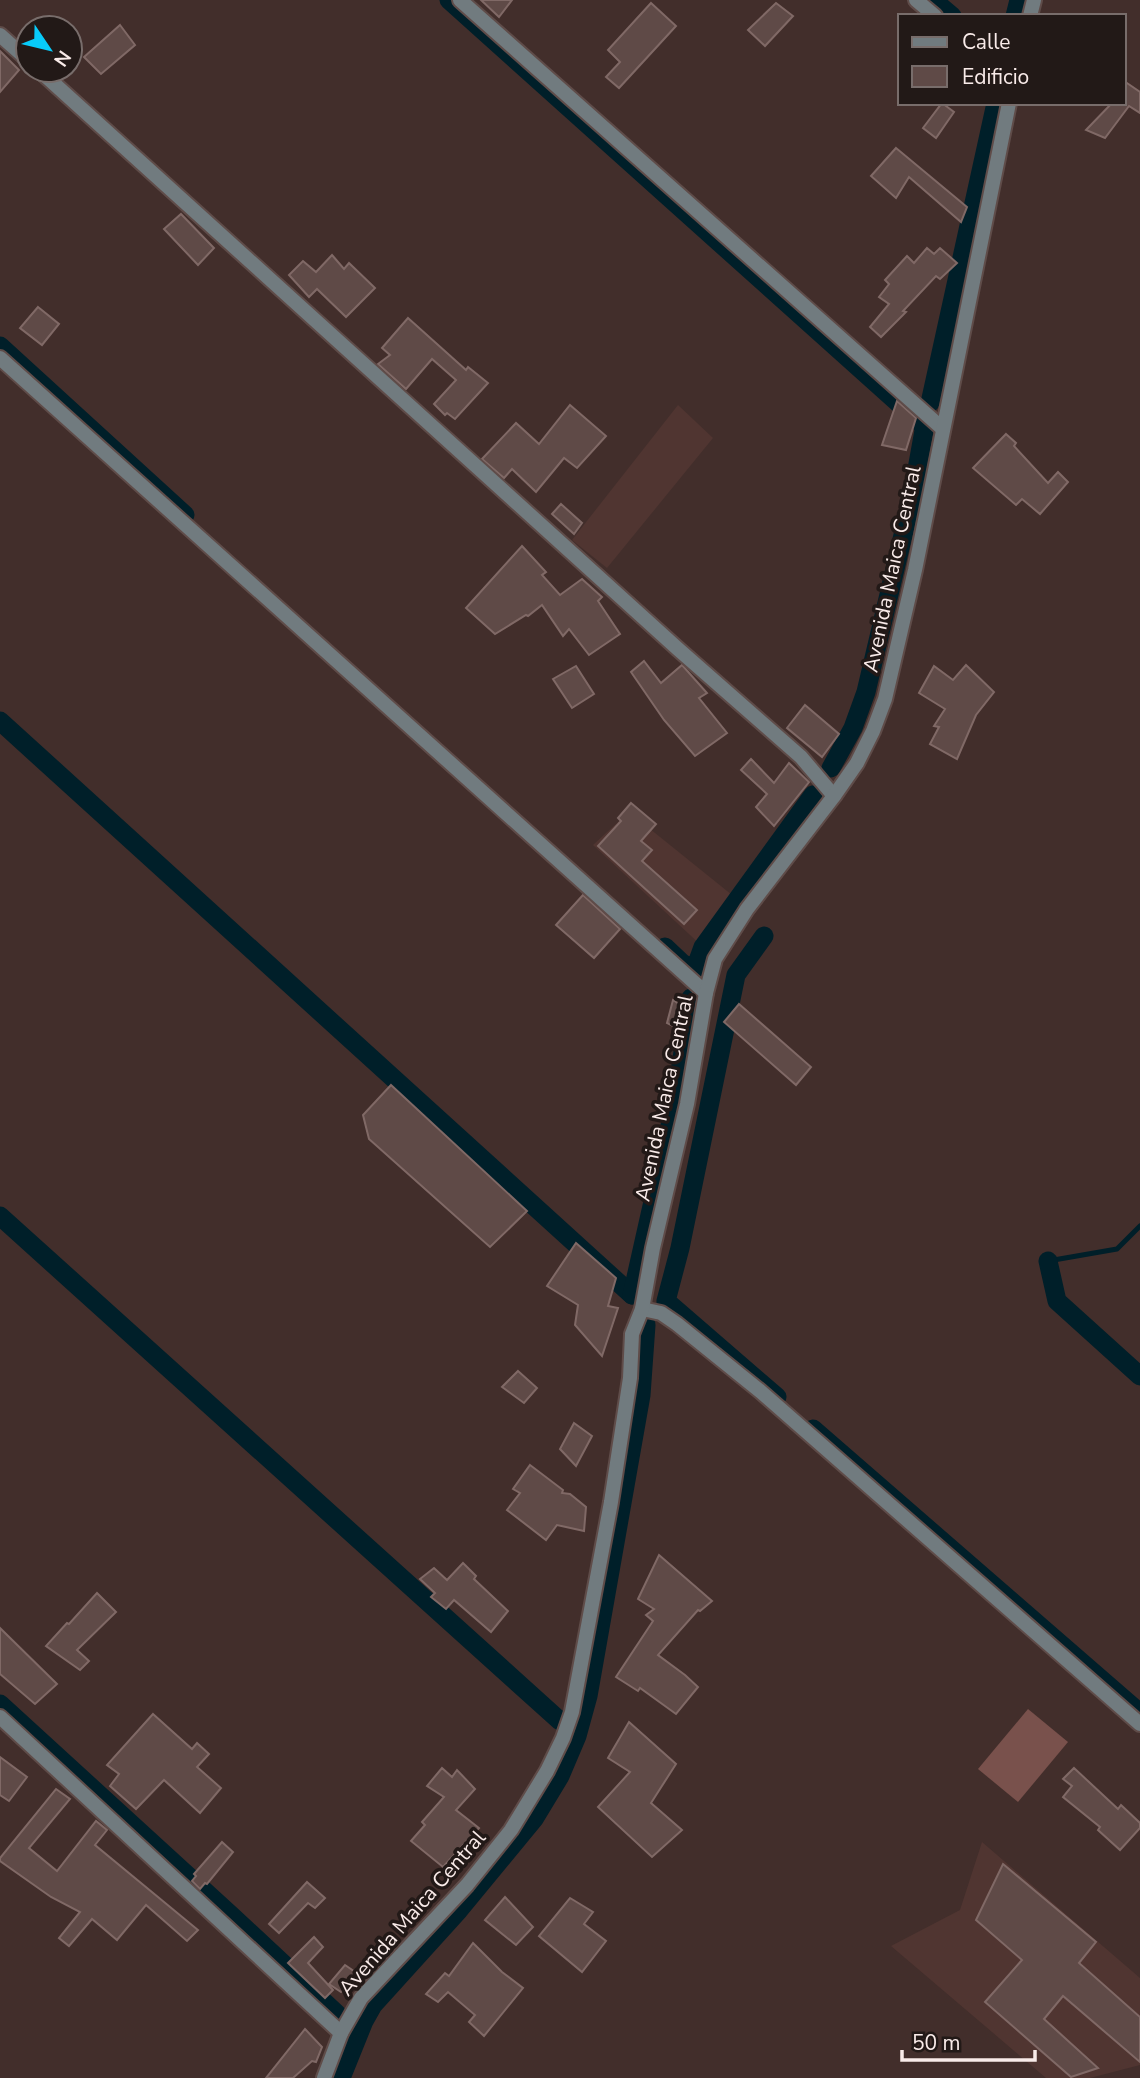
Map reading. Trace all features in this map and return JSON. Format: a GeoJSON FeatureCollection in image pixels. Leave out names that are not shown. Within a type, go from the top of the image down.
{"type":"FeatureCollection","features":[{"type":"Feature","properties":{"kind":"street"},"geometry":{"type":"LineString","coordinates":[[460,0],[943,429]]}},
{"type":"Feature","properties":{"kind":"street"},"geometry":{"type":"LineString","coordinates":[[916,0],[933,14]]}},
{"type":"Feature","properties":{"kind":"street"},"geometry":{"type":"LineString","coordinates":[[0,35],[14,48]]}},
{"type":"Feature","properties":{"kind":"street"},"geometry":{"type":"LineString","coordinates":[[54,84],[667,640],[801,757],[834,796]]}},
{"type":"Feature","properties":{"kind":"street","name":"Avenida Maica Central"},"geometry":{"type":"LineString","coordinates":[[324,2078],[341,2033],[361,1998],[467,1885],[511,1830],[547,1771],[563,1738],[572,1712],[611,1502],[630,1378],[632,1334],[642,1309],[653,1248],[687,1104],[706,993],[715,959],[747,909],[857,763],[885,699],[915,570],[1009,105]]}},
{"type":"Feature","properties":{"kind":"street"},"geometry":{"type":"LineString","coordinates":[[0,358],[706,993]]}},
{"type":"Feature","properties":{"kind":"street"},"geometry":{"type":"LineString","coordinates":[[642,1309],[661,1313],[677,1324],[760,1391],[1140,1724]]}},
{"type":"Feature","properties":{"kind":"street"},"geometry":{"type":"LineString","coordinates":[[0,1717],[341,2033]]}},
{"type":"Feature","properties":{"kind":"shaded area"},"geometry":{"type":"Polygon","coordinates":[[[678,405],[713,438],[607,568],[572,540],[678,405]]]}},
{"type":"Feature","properties":{"kind":"shaded area"},"geometry":{"type":"Polygon","coordinates":[[[629,812],[737,899],[703,947],[593,845],[629,812]]]}},
{"type":"Feature","properties":{"kind":"shaded area"},"geometry":{"type":"Polygon","coordinates":[[[1028,1709],[1068,1742],[1018,1802],[978,1769],[1028,1709]]]}},
{"type":"Feature","properties":{"kind":"shaded area"},"geometry":{"type":"Polygon","coordinates":[[[982,1842],[1140,1978],[1140,2065],[1090,2078],[1046,2078],[891,1946],[960,1910],[982,1842]]]}},
{"type":"Feature","properties":{"kind":"building"},"geometry":{"type":"Polygon","coordinates":[[[481,0],[512,0],[499,17],[481,0]]]}},
{"type":"Feature","properties":{"kind":"building"},"geometry":{"type":"Polygon","coordinates":[[[651,3],[676,26],[619,88],[606,77],[620,62],[608,50],[651,3]]]}},
{"type":"Feature","properties":{"kind":"building"},"geometry":{"type":"Polygon","coordinates":[[[776,3],[793,16],[765,46],[748,30],[776,3]]]}},
{"type":"Feature","properties":{"kind":"building"},"geometry":{"type":"Polygon","coordinates":[[[120,25],[135,45],[101,74],[84,57],[120,25]]]}},
{"type":"Feature","properties":{"kind":"building"},"geometry":{"type":"Polygon","coordinates":[[[0,51],[14,65],[14,76],[0,92],[0,51]]]}},
{"type":"Feature","properties":{"kind":"building"},"geometry":{"type":"Polygon","coordinates":[[[1126,82],[1140,92],[1140,113],[1129,106],[1105,138],[1086,130],[1110,105],[1126,105],[1126,82]]]}},
{"type":"Feature","properties":{"kind":"building"},"geometry":{"type":"Polygon","coordinates":[[[940,105],[954,112],[936,138],[923,128],[940,105]]]}},
{"type":"Feature","properties":{"kind":"building"},"geometry":{"type":"Polygon","coordinates":[[[896,148],[967,207],[961,222],[909,177],[896,198],[871,176],[896,148]]]}},
{"type":"Feature","properties":{"kind":"building"},"geometry":{"type":"Polygon","coordinates":[[[181,214],[214,248],[198,265],[164,229],[181,214]]]}},
{"type":"Feature","properties":{"kind":"building"},"geometry":{"type":"Polygon","coordinates":[[[927,248],[934,254],[940,248],[957,263],[940,279],[936,276],[881,337],[870,327],[889,304],[879,297],[889,284],[885,280],[907,256],[914,263],[927,248]]]}},
{"type":"Feature","properties":{"kind":"building"},"geometry":{"type":"Polygon","coordinates":[[[332,255],[344,269],[349,263],[375,288],[346,317],[317,289],[309,297],[289,275],[303,261],[316,272],[332,255]]]}},
{"type":"Feature","properties":{"kind":"building"},"geometry":{"type":"Polygon","coordinates":[[[38,307],[59,324],[42,345],[20,328],[38,307]]]}},
{"type":"Feature","properties":{"kind":"building"},"geometry":{"type":"Polygon","coordinates":[[[408,318],[466,370],[468,367],[488,383],[455,419],[447,413],[445,415],[434,404],[456,380],[432,359],[406,389],[378,364],[390,355],[382,348],[408,318]]]}},
{"type":"Feature","properties":{"kind":"building"},"geometry":{"type":"Polygon","coordinates":[[[897,401],[916,418],[906,450],[882,445],[897,401]]]}},
{"type":"Feature","properties":{"kind":"building"},"geometry":{"type":"Polygon","coordinates":[[[570,405],[606,436],[577,468],[564,458],[536,492],[512,469],[504,478],[482,459],[516,423],[539,444],[570,405]]]}},
{"type":"Feature","properties":{"kind":"building"},"geometry":{"type":"Polygon","coordinates":[[[1006,434],[1048,483],[1058,472],[1068,482],[1040,514],[1022,499],[1016,505],[973,468],[1006,434]]]}},
{"type":"Feature","properties":{"kind":"building"},"geometry":{"type":"Polygon","coordinates":[[[561,504],[582,523],[574,534],[552,514],[561,504]]]}},
{"type":"Feature","properties":{"kind":"building"},"geometry":{"type":"Polygon","coordinates":[[[522,546],[546,572],[542,575],[560,595],[582,579],[602,597],[598,601],[620,634],[589,655],[569,629],[563,636],[542,605],[495,634],[466,608],[522,546]]]}},
{"type":"Feature","properties":{"kind":"building"},"geometry":{"type":"Polygon","coordinates":[[[644,661],[661,683],[682,665],[707,693],[699,698],[727,733],[695,756],[664,720],[631,672],[644,661]]]}},
{"type":"Feature","properties":{"kind":"building"},"geometry":{"type":"Polygon","coordinates":[[[966,665],[994,692],[976,715],[957,759],[930,744],[939,727],[934,726],[945,709],[919,693],[934,666],[953,680],[966,665]]]}},
{"type":"Feature","properties":{"kind":"building"},"geometry":{"type":"Polygon","coordinates":[[[576,666],[594,694],[572,708],[553,679],[576,666]]]}},
{"type":"Feature","properties":{"kind":"building"},"geometry":{"type":"Polygon","coordinates":[[[805,705],[839,734],[822,757],[787,728],[805,705]]]}},
{"type":"Feature","properties":{"kind":"building"},"geometry":{"type":"Polygon","coordinates":[[[751,759],[774,783],[789,763],[809,782],[774,826],[756,807],[767,794],[741,770],[751,759]]]}},
{"type":"Feature","properties":{"kind":"building"},"geometry":{"type":"Polygon","coordinates":[[[631,803],[656,824],[641,841],[652,850],[642,861],[697,910],[684,924],[598,846],[621,821],[618,818],[631,803]]]}},
{"type":"Feature","properties":{"kind":"building"},"geometry":{"type":"Polygon","coordinates":[[[583,895],[620,929],[594,958],[556,925],[583,895]]]}},
{"type":"Feature","properties":{"kind":"building"},"geometry":{"type":"Polygon","coordinates":[[[673,1000],[688,1010],[681,1030],[667,1023],[673,1000]]]}},
{"type":"Feature","properties":{"kind":"building"},"geometry":{"type":"Polygon","coordinates":[[[739,1004],[811,1067],[796,1085],[724,1022],[739,1004]]]}},
{"type":"Feature","properties":{"kind":"building"},"geometry":{"type":"Polygon","coordinates":[[[391,1085],[527,1211],[490,1247],[369,1139],[363,1115],[391,1085]]]}},
{"type":"Feature","properties":{"kind":"building"},"geometry":{"type":"Polygon","coordinates":[[[576,1243],[616,1278],[608,1306],[618,1308],[602,1356],[575,1325],[578,1305],[547,1286],[576,1243]]]}},
{"type":"Feature","properties":{"kind":"building"},"geometry":{"type":"Polygon","coordinates":[[[518,1371],[537,1388],[524,1403],[502,1387],[518,1371]]]}},
{"type":"Feature","properties":{"kind":"building"},"geometry":{"type":"Polygon","coordinates":[[[574,1423],[592,1436],[576,1466],[560,1449],[574,1423]]]}},
{"type":"Feature","properties":{"kind":"building"},"geometry":{"type":"Polygon","coordinates":[[[530,1465],[563,1490],[562,1493],[570,1494],[586,1507],[584,1531],[557,1525],[546,1540],[507,1510],[520,1493],[513,1489],[530,1465]]]}},
{"type":"Feature","properties":{"kind":"building"},"geometry":{"type":"Polygon","coordinates":[[[659,1555],[712,1601],[698,1610],[658,1655],[698,1687],[676,1714],[640,1688],[638,1691],[616,1677],[653,1621],[646,1615],[654,1609],[638,1599],[659,1555]]]}},
{"type":"Feature","properties":{"kind":"building"},"geometry":{"type":"Polygon","coordinates":[[[463,1563],[476,1576],[474,1579],[508,1611],[491,1632],[454,1600],[446,1609],[431,1597],[435,1593],[420,1579],[434,1568],[447,1580],[463,1563]]]}},
{"type":"Feature","properties":{"kind":"building"},"geometry":{"type":"Polygon","coordinates":[[[97,1593],[116,1612],[77,1650],[89,1661],[80,1670],[46,1646],[97,1593]]]}},
{"type":"Feature","properties":{"kind":"building"},"geometry":{"type":"Polygon","coordinates":[[[0,1628],[57,1684],[35,1704],[0,1674],[0,1628]]]}},
{"type":"Feature","properties":{"kind":"building"},"geometry":{"type":"Polygon","coordinates":[[[153,1714],[192,1749],[197,1743],[209,1754],[197,1767],[221,1788],[200,1813],[164,1780],[136,1809],[110,1786],[119,1774],[107,1765],[153,1714]]]}},
{"type":"Feature","properties":{"kind":"building"},"geometry":{"type":"Polygon","coordinates":[[[629,1722],[676,1764],[651,1803],[682,1830],[652,1857],[598,1807],[630,1772],[608,1758],[629,1722]]]}},
{"type":"Feature","properties":{"kind":"building"},"geometry":{"type":"Polygon","coordinates":[[[0,1757],[27,1777],[9,1801],[0,1795],[0,1757]]]}},
{"type":"Feature","properties":{"kind":"building"},"geometry":{"type":"Polygon","coordinates":[[[442,1768],[452,1777],[457,1770],[475,1789],[456,1810],[479,1828],[443,1867],[411,1841],[425,1825],[422,1822],[444,1797],[427,1786],[442,1768]]]}},
{"type":"Feature","properties":{"kind":"building"},"geometry":{"type":"Polygon","coordinates":[[[1074,1768],[1118,1809],[1121,1805],[1140,1823],[1140,1828],[1120,1850],[1098,1830],[1100,1827],[1063,1797],[1072,1786],[1063,1779],[1074,1768]]]}},
{"type":"Feature","properties":{"kind":"building"},"geometry":{"type":"Polygon","coordinates":[[[56,1789],[70,1799],[29,1848],[57,1871],[96,1821],[107,1830],[95,1845],[198,1930],[187,1941],[146,1905],[117,1940],[92,1919],[69,1946],[59,1938],[80,1912],[51,1897],[0,1861],[56,1789]]]}},
{"type":"Feature","properties":{"kind":"building"},"geometry":{"type":"Polygon","coordinates":[[[222,1842],[233,1852],[200,1889],[192,1881],[196,1876],[194,1874],[222,1842]]]}},
{"type":"Feature","properties":{"kind":"building"},"geometry":{"type":"Polygon","coordinates":[[[1003,1864],[1096,1942],[1079,1963],[1140,2017],[1140,2062],[1063,1996],[1044,2019],[1098,2068],[1071,2077],[985,2002],[1022,1960],[976,1920],[1003,1864]]]}},
{"type":"Feature","properties":{"kind":"building"},"geometry":{"type":"Polygon","coordinates":[[[307,1882],[325,1898],[315,1908],[308,1903],[279,1933],[269,1924],[307,1882]]]}},
{"type":"Feature","properties":{"kind":"building"},"geometry":{"type":"Polygon","coordinates":[[[505,1897],[533,1927],[516,1945],[485,1920],[505,1897]]]}},
{"type":"Feature","properties":{"kind":"building"},"geometry":{"type":"Polygon","coordinates":[[[570,1898],[593,1912],[584,1924],[606,1941],[582,1972],[539,1936],[570,1898]]]}},
{"type":"Feature","properties":{"kind":"building"},"geometry":{"type":"Polygon","coordinates":[[[314,1937],[323,1947],[308,1963],[333,1990],[325,1998],[288,1963],[314,1937]]]}},
{"type":"Feature","properties":{"kind":"building"},"geometry":{"type":"Polygon","coordinates":[[[473,1943],[502,1972],[523,1988],[484,2036],[469,2022],[475,2015],[448,1992],[438,2002],[426,1994],[445,1973],[449,1976],[473,1943]]]}},
{"type":"Feature","properties":{"kind":"building"},"geometry":{"type":"Polygon","coordinates":[[[345,1965],[358,1974],[341,1992],[329,1984],[345,1965]]]}},
{"type":"Feature","properties":{"kind":"building"},"geometry":{"type":"Polygon","coordinates":[[[305,2029],[322,2047],[316,2062],[312,2061],[293,2078],[266,2078],[305,2029]]]}},
{"type":"Feature","properties":{"kind":"waterway"},"geometry":{"type":"LineString","coordinates":[[449,0],[925,427]]}},
{"type":"Feature","properties":{"kind":"waterway"},"geometry":{"type":"LineString","coordinates":[[933,0],[950,14]]}},
{"type":"Feature","properties":{"kind":"waterway"},"geometry":{"type":"LineString","coordinates":[[1016,14],[1019,0]]}},
{"type":"Feature","properties":{"kind":"waterway"},"geometry":{"type":"LineString","coordinates":[[930,403],[996,105]]}},
{"type":"Feature","properties":{"kind":"waterway"},"geometry":{"type":"LineString","coordinates":[[0,346],[185,515]]}},
{"type":"Feature","properties":{"kind":"waterway"},"geometry":{"type":"LineString","coordinates":[[831,768],[853,728],[866,692],[912,497],[925,425]]}},
{"type":"Feature","properties":{"kind":"waterway"},"geometry":{"type":"LineString","coordinates":[[0,721],[632,1295]]}},
{"type":"Feature","properties":{"kind":"waterway"},"geometry":{"type":"LineString","coordinates":[[695,969],[703,947],[813,795]]}},
{"type":"Feature","properties":{"kind":"waterway"},"geometry":{"type":"LineString","coordinates":[[764,936],[736,975],[680,1248],[666,1301],[777,1397]]}},
{"type":"Feature","properties":{"kind":"waterway"},"geometry":{"type":"LineString","coordinates":[[665,947],[683,964],[696,968]]}},
{"type":"Feature","properties":{"kind":"waterway"},"geometry":{"type":"LineString","coordinates":[[632,1295],[676,1099],[691,998]]}},
{"type":"Feature","properties":{"kind":"waterway"},"geometry":{"type":"LineString","coordinates":[[0,1216],[560,1721]]}},
{"type":"Feature","properties":{"kind":"waterway"},"geometry":{"type":"LineString","coordinates":[[1048,1261],[1117,1249],[1140,1226]]}},
{"type":"Feature","properties":{"kind":"waterway"},"geometry":{"type":"LineString","coordinates":[[1048,1261],[1057,1301],[1140,1376]]}},
{"type":"Feature","properties":{"kind":"waterway"},"geometry":{"type":"LineString","coordinates":[[341,2078],[373,2005],[459,1910],[534,1819],[560,1776],[577,1736],[588,1696],[641,1395],[646,1325]]}},
{"type":"Feature","properties":{"kind":"waterway"},"geometry":{"type":"LineString","coordinates":[[813,1429],[1140,1713]]}},
{"type":"Feature","properties":{"kind":"waterway"},"geometry":{"type":"LineString","coordinates":[[0,1704],[337,2014]]}}]}
